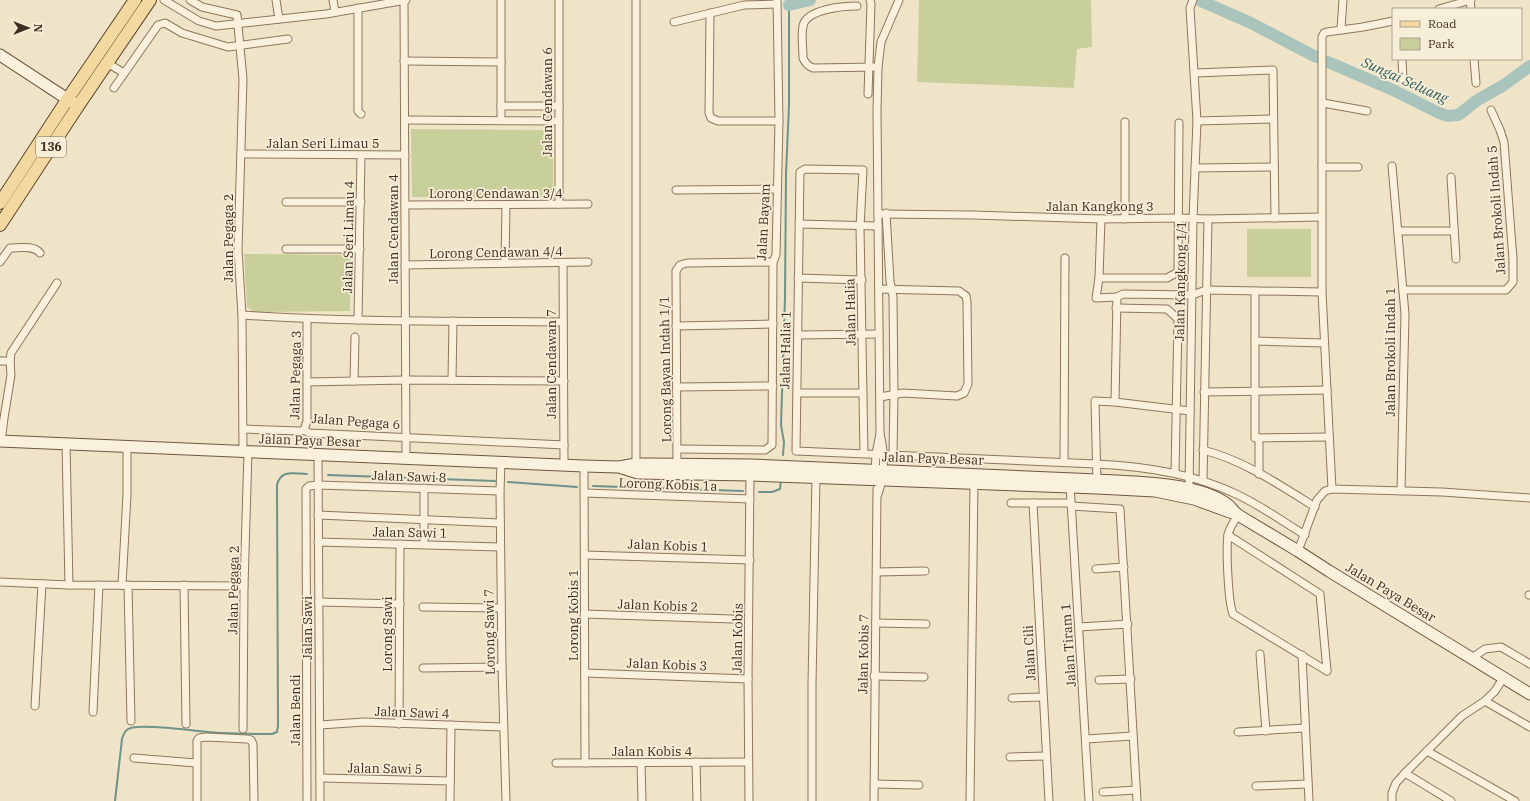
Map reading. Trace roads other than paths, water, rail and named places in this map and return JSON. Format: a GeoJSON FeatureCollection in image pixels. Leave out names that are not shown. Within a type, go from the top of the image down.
{"type":"FeatureCollection","features":[{"type":"Feature","properties":{"kind":"main road","name":"136"},"geometry":{"type":"LineString","coordinates":[[0,225],[72,102],[135,0]]}},
{"type":"Feature","properties":{"kind":"main road","name":"136"},"geometry":{"type":"LineString","coordinates":[[0,203],[72,102],[107,63],[150,0]]}},
{"type":"Feature","properties":{"kind":"street"},"geometry":{"type":"LineString","coordinates":[[164,0],[199,21],[216,26],[237,25],[335,12],[405,0]]}},
{"type":"Feature","properties":{"kind":"street","name":"Jalan Pegaga 2"},"geometry":{"type":"LineString","coordinates":[[190,0],[202,7],[237,15],[243,78],[238,250],[242,315],[243,429],[245,452],[243,729]]}},
{"type":"Feature","properties":{"kind":"street"},"geometry":{"type":"LineString","coordinates":[[276,0],[279,19]]}},
{"type":"Feature","properties":{"kind":"street"},"geometry":{"type":"LineString","coordinates":[[333,0],[335,12]]}},
{"type":"Feature","properties":{"kind":"street","name":"Jalan Cendawan 4"},"geometry":{"type":"LineString","coordinates":[[405,0],[404,155],[406,459]]}},
{"type":"Feature","properties":{"kind":"street"},"geometry":{"type":"LineString","coordinates":[[501,0],[501,120]]}},
{"type":"Feature","properties":{"kind":"street","name":"Jalan Cendawan 6"},"geometry":{"type":"LineString","coordinates":[[559,0],[559,204]]}},
{"type":"Feature","properties":{"kind":"street"},"geometry":{"type":"LineString","coordinates":[[636,0],[636,464]]}},
{"type":"Feature","properties":{"kind":"street","name":"Jalan Kobis 7"},"geometry":{"type":"LineString","coordinates":[[874,801],[874,676],[880,454],[877,111],[878,67],[881,42],[899,0]]}},
{"type":"Feature","properties":{"kind":"street"},"geometry":{"type":"LineString","coordinates":[[1342,29],[1343,0]]}},
{"type":"Feature","properties":{"kind":"street"},"geometry":{"type":"LineString","coordinates":[[1442,8],[1471,0]]}},
{"type":"Feature","properties":{"kind":"street","name":"Jalan Kangkong 1/1"},"geometry":{"type":"LineString","coordinates":[[1189,489],[1193,219],[1197,121],[1190,8],[1193,1]]}},
{"type":"Feature","properties":{"kind":"street"},"geometry":{"type":"LineString","coordinates":[[674,22],[744,5],[777,2]]}},
{"type":"Feature","properties":{"kind":"street","name":"Jalan Bayam"},"geometry":{"type":"LineString","coordinates":[[751,450],[765,450],[772,445],[773,262],[776,255],[779,121],[777,2]]}},
{"type":"Feature","properties":{"kind":"street"},"geometry":{"type":"LineString","coordinates":[[868,94],[871,2]]}},
{"type":"Feature","properties":{"kind":"street"},"geometry":{"type":"LineString","coordinates":[[857,6],[848,6],[818,12],[811,15],[806,20],[803,25],[804,62],[813,68],[878,67]]}},
{"type":"Feature","properties":{"kind":"street"},"geometry":{"type":"LineString","coordinates":[[358,8],[358,111],[361,114]]}},
{"type":"Feature","properties":{"kind":"street"},"geometry":{"type":"LineString","coordinates":[[710,13],[709,113],[711,118],[718,121],[779,121]]}},
{"type":"Feature","properties":{"kind":"street"},"geometry":{"type":"LineString","coordinates":[[1332,489],[1322,292],[1322,37],[1324,34],[1342,29],[1363,27],[1392,21]]}},
{"type":"Feature","properties":{"kind":"street"},"geometry":{"type":"LineString","coordinates":[[114,88],[158,25],[165,23],[182,33],[228,47],[288,39]]}},
{"type":"Feature","properties":{"kind":"street"},"geometry":{"type":"LineString","coordinates":[[0,55],[72,102]]}},
{"type":"Feature","properties":{"kind":"street"},"geometry":{"type":"LineString","coordinates":[[1402,60],[1403,80]]}},
{"type":"Feature","properties":{"kind":"street"},"geometry":{"type":"LineString","coordinates":[[1474,60],[1476,83]]}},
{"type":"Feature","properties":{"kind":"street"},"geometry":{"type":"LineString","coordinates":[[404,61],[501,62]]}},
{"type":"Feature","properties":{"kind":"street"},"geometry":{"type":"LineString","coordinates":[[107,63],[124,73]]}},
{"type":"Feature","properties":{"kind":"street"},"geometry":{"type":"LineString","coordinates":[[1195,73],[1273,70],[1275,218]]}},
{"type":"Feature","properties":{"kind":"street"},"geometry":{"type":"LineString","coordinates":[[1323,103],[1367,111]]}},
{"type":"Feature","properties":{"kind":"street"},"geometry":{"type":"LineString","coordinates":[[501,106],[559,106]]}},
{"type":"Feature","properties":{"kind":"street","name":"Jalan Brokoli Indah 5"},"geometry":{"type":"LineString","coordinates":[[1403,290],[1506,290],[1513,282],[1513,259],[1504,142],[1491,110]]}},
{"type":"Feature","properties":{"kind":"street"},"geometry":{"type":"LineString","coordinates":[[1197,121],[1273,119]]}},
{"type":"Feature","properties":{"kind":"street"},"geometry":{"type":"LineString","coordinates":[[404,120],[559,121]]}},
{"type":"Feature","properties":{"kind":"street"},"geometry":{"type":"LineString","coordinates":[[1125,122],[1125,219]]}},
{"type":"Feature","properties":{"kind":"street"},"geometry":{"type":"LineString","coordinates":[[1099,278],[1167,278],[1178,272],[1179,123]]}},
{"type":"Feature","properties":{"kind":"street","name":"Jalan Seri Limau 5"},"geometry":{"type":"LineString","coordinates":[[241,154],[404,155]]}},
{"type":"Feature","properties":{"kind":"street","name":"Jalan Seri Limau 4"},"geometry":{"type":"LineString","coordinates":[[358,320],[361,155]]}},
{"type":"Feature","properties":{"kind":"street","name":"Jalan Brokoli Indah 1"},"geometry":{"type":"LineString","coordinates":[[1392,166],[1405,314],[1401,491]]}},
{"type":"Feature","properties":{"kind":"street"},"geometry":{"type":"LineString","coordinates":[[1195,168],[1274,167]]}},
{"type":"Feature","properties":{"kind":"street"},"geometry":{"type":"LineString","coordinates":[[1322,167],[1358,167]]}},
{"type":"Feature","properties":{"kind":"street","name":"Jalan Halia 1"},"geometry":{"type":"LineString","coordinates":[[863,170],[802,170],[800,172],[796,451],[893,454],[1141,467],[1189,476],[1236,494],[1305,535]]}},
{"type":"Feature","properties":{"kind":"street","name":"Jalan Halia"},"geometry":{"type":"LineString","coordinates":[[863,170],[860,226],[864,454]]}},
{"type":"Feature","properties":{"kind":"street"},"geometry":{"type":"LineString","coordinates":[[1451,177],[1456,259]]}},
{"type":"Feature","properties":{"kind":"street"},"geometry":{"type":"LineString","coordinates":[[676,190],[777,189]]}},
{"type":"Feature","properties":{"kind":"street"},"geometry":{"type":"LineString","coordinates":[[286,202],[361,202]]}},
{"type":"Feature","properties":{"kind":"street","name":"Lorong Cendawan 3/4"},"geometry":{"type":"LineString","coordinates":[[405,205],[588,204]]}},
{"type":"Feature","properties":{"kind":"street"},"geometry":{"type":"LineString","coordinates":[[505,263],[506,205]]}},
{"type":"Feature","properties":{"kind":"street"},"geometry":{"type":"LineString","coordinates":[[886,213],[890,281],[893,297],[893,454]]}},
{"type":"Feature","properties":{"kind":"street","name":"Jalan Kangkong 3"},"geometry":{"type":"LineString","coordinates":[[878,214],[1101,219],[1321,217]]}},
{"type":"Feature","properties":{"kind":"street"},"geometry":{"type":"LineString","coordinates":[[1101,219],[1099,278],[1096,298],[1117,297],[1123,294],[1192,295],[1206,290],[1322,292]]}},
{"type":"Feature","properties":{"kind":"street"},"geometry":{"type":"LineString","coordinates":[[1203,481],[1208,219]]}},
{"type":"Feature","properties":{"kind":"street"},"geometry":{"type":"LineString","coordinates":[[799,224],[878,226]]}},
{"type":"Feature","properties":{"kind":"street"},"geometry":{"type":"LineString","coordinates":[[1398,231],[1454,231]]}},
{"type":"Feature","properties":{"kind":"street"},"geometry":{"type":"LineString","coordinates":[[1,257],[10,248],[29,248],[37,250],[40,253]]}},
{"type":"Feature","properties":{"kind":"street"},"geometry":{"type":"LineString","coordinates":[[286,248],[360,249]]}},
{"type":"Feature","properties":{"kind":"street"},"geometry":{"type":"LineString","coordinates":[[1064,462],[1065,258]]}},
{"type":"Feature","properties":{"kind":"street","name":"Lorong Cendawan 4/4"},"geometry":{"type":"LineString","coordinates":[[405,265],[588,262]]}},
{"type":"Feature","properties":{"kind":"street","name":"Lorong Bayan Indah 1/1"},"geometry":{"type":"LineString","coordinates":[[678,469],[676,272],[680,265],[687,263],[773,262]]}},
{"type":"Feature","properties":{"kind":"street","name":"Jalan Cendawan 7"},"geometry":{"type":"LineString","coordinates":[[563,263],[564,465]]}},
{"type":"Feature","properties":{"kind":"street"},"geometry":{"type":"LineString","coordinates":[[798,278],[862,280]]}},
{"type":"Feature","properties":{"kind":"street"},"geometry":{"type":"LineString","coordinates":[[1,442],[2,418],[12,375],[10,361],[11,353],[57,283]]}},
{"type":"Feature","properties":{"kind":"street"},"geometry":{"type":"LineString","coordinates":[[879,289],[959,291],[966,296],[968,384],[964,393],[957,396],[903,393],[880,397]]}},
{"type":"Feature","properties":{"kind":"street"},"geometry":{"type":"LineString","coordinates":[[1256,291],[1254,392],[1259,474]]}},
{"type":"Feature","properties":{"kind":"street"},"geometry":{"type":"LineString","coordinates":[[1115,402],[1117,297]]}},
{"type":"Feature","properties":{"kind":"street"},"geometry":{"type":"LineString","coordinates":[[1116,308],[1167,309],[1178,319],[1175,473]]}},
{"type":"Feature","properties":{"kind":"street"},"geometry":{"type":"LineString","coordinates":[[242,315],[307,319],[563,322]]}},
{"type":"Feature","properties":{"kind":"street","name":"Jalan Pegaga 3"},"geometry":{"type":"LineString","coordinates":[[304,430],[307,422],[307,319]]}},
{"type":"Feature","properties":{"kind":"street"},"geometry":{"type":"LineString","coordinates":[[452,380],[453,321]]}},
{"type":"Feature","properties":{"kind":"street"},"geometry":{"type":"LineString","coordinates":[[676,326],[773,324]]}},
{"type":"Feature","properties":{"kind":"street"},"geometry":{"type":"LineString","coordinates":[[798,335],[879,334]]}},
{"type":"Feature","properties":{"kind":"street"},"geometry":{"type":"LineString","coordinates":[[354,381],[355,336]]}},
{"type":"Feature","properties":{"kind":"street"},"geometry":{"type":"LineString","coordinates":[[1255,341],[1324,343]]}},
{"type":"Feature","properties":{"kind":"street"},"geometry":{"type":"LineString","coordinates":[[0,361],[10,361]]}},
{"type":"Feature","properties":{"kind":"street"},"geometry":{"type":"LineString","coordinates":[[307,382],[405,380],[564,382]]}},
{"type":"Feature","properties":{"kind":"street"},"geometry":{"type":"LineString","coordinates":[[677,387],[772,386]]}},
{"type":"Feature","properties":{"kind":"street"},"geometry":{"type":"LineString","coordinates":[[1204,392],[1327,390]]}},
{"type":"Feature","properties":{"kind":"street"},"geometry":{"type":"LineString","coordinates":[[796,393],[863,393]]}},
{"type":"Feature","properties":{"kind":"street"},"geometry":{"type":"LineString","coordinates":[[1097,484],[1095,401],[1176,409],[1190,412]]}},
{"type":"Feature","properties":{"kind":"street","name":"Jalan Pegaga 6"},"geometry":{"type":"LineString","coordinates":[[243,429],[304,430],[309,433],[564,445]]}},
{"type":"Feature","properties":{"kind":"street"},"geometry":{"type":"LineString","coordinates":[[1257,438],[1329,437]]}},
{"type":"Feature","properties":{"kind":"street","name":"Jalan Paya Besar"},"geometry":{"type":"LineString","coordinates":[[1,442],[584,466],[619,467],[636,464],[678,469],[750,470],[1097,484],[1154,483],[1189,489],[1218,498],[1228,504],[1238,515]]}},
{"type":"Feature","properties":{"kind":"street"},"geometry":{"type":"LineString","coordinates":[[66,444],[69,585]]}},
{"type":"Feature","properties":{"kind":"street"},"geometry":{"type":"LineString","coordinates":[[127,447],[125,585],[131,720]]}},
{"type":"Feature","properties":{"kind":"street"},"geometry":{"type":"LineString","coordinates":[[678,449],[751,450]]}},
{"type":"Feature","properties":{"kind":"street","name":"Jalan Kobis"},"geometry":{"type":"LineString","coordinates":[[749,801],[748,679],[751,450]]}},
{"type":"Feature","properties":{"kind":"street"},"geometry":{"type":"LineString","coordinates":[[1204,450],[1221,454],[1259,474],[1315,507]]}},
{"type":"Feature","properties":{"kind":"street","name":"Jalan Sawi"},"geometry":{"type":"LineString","coordinates":[[318,454],[320,801]]}},
{"type":"Feature","properties":{"kind":"street","name":"Lorong Sawi 7"},"geometry":{"type":"LineString","coordinates":[[501,463],[500,547],[503,727],[506,801]]}},
{"type":"Feature","properties":{"kind":"street","name":"Lorong Kobis 1"},"geometry":{"type":"LineString","coordinates":[[584,466],[585,763]]}},
{"type":"Feature","properties":{"kind":"street","name":"Jalan Paya Besar"},"geometry":{"type":"LineString","coordinates":[[619,467],[638,473],[678,469]]}},
{"type":"Feature","properties":{"kind":"street","name":"Jalan Paya Besar"},"geometry":{"type":"LineString","coordinates":[[750,470],[816,477],[879,475],[974,484],[1070,483]]}},
{"type":"Feature","properties":{"kind":"street"},"geometry":{"type":"LineString","coordinates":[[812,801],[812,684],[816,477]]}},
{"type":"Feature","properties":{"kind":"street","name":"Jalan Tiram 1"},"geometry":{"type":"LineString","coordinates":[[1070,483],[1089,801]]}},
{"type":"Feature","properties":{"kind":"street"},"geometry":{"type":"LineString","coordinates":[[970,801],[974,484]]}},
{"type":"Feature","properties":{"kind":"street","name":"Jalan Paya Besar"},"geometry":{"type":"LineString","coordinates":[[1097,484],[1171,494],[1194,499],[1238,515],[1530,694]]}},
{"type":"Feature","properties":{"kind":"street","name":"Jalan Sawi 8"},"geometry":{"type":"LineString","coordinates":[[318,485],[500,491]]}},
{"type":"Feature","properties":{"kind":"street","name":"Jalan Bendi"},"geometry":{"type":"LineString","coordinates":[[307,801],[305,502],[306,489],[309,486],[318,485]]}},
{"type":"Feature","properties":{"kind":"street"},"geometry":{"type":"LineString","coordinates":[[424,488],[424,544]]}},
{"type":"Feature","properties":{"kind":"street"},"geometry":{"type":"LineString","coordinates":[[1298,551],[1320,494],[1332,489],[1442,492],[1530,498]]}},
{"type":"Feature","properties":{"kind":"street","name":"Lorong Kobis 1a"},"geometry":{"type":"LineString","coordinates":[[585,493],[750,499]]}},
{"type":"Feature","properties":{"kind":"street"},"geometry":{"type":"LineString","coordinates":[[1011,504],[1033,503],[1120,509],[1128,624],[1137,801]]}},
{"type":"Feature","properties":{"kind":"street","name":"Jalan Cili"},"geometry":{"type":"LineString","coordinates":[[1033,503],[1049,801]]}},
{"type":"Feature","properties":{"kind":"street"},"geometry":{"type":"LineString","coordinates":[[318,515],[500,523]]}},
{"type":"Feature","properties":{"kind":"street"},"geometry":{"type":"LineString","coordinates":[[1228,535],[1320,594],[1327,671],[1233,614],[1228,578],[1228,535],[1230,528],[1238,515]]}},
{"type":"Feature","properties":{"kind":"street","name":"Jalan Sawi 1"},"geometry":{"type":"LineString","coordinates":[[318,542],[500,547]]}},
{"type":"Feature","properties":{"kind":"street","name":"Lorong Sawi"},"geometry":{"type":"LineString","coordinates":[[399,724],[400,544]]}},
{"type":"Feature","properties":{"kind":"street","name":"Jalan Kobis 1"},"geometry":{"type":"LineString","coordinates":[[585,555],[750,560]]}},
{"type":"Feature","properties":{"kind":"street"},"geometry":{"type":"LineString","coordinates":[[1096,569],[1124,567]]}},
{"type":"Feature","properties":{"kind":"street"},"geometry":{"type":"LineString","coordinates":[[877,572],[925,571]]}},
{"type":"Feature","properties":{"kind":"street"},"geometry":{"type":"LineString","coordinates":[[0,582],[69,585],[244,586]]}},
{"type":"Feature","properties":{"kind":"street"},"geometry":{"type":"LineString","coordinates":[[35,706],[42,584]]}},
{"type":"Feature","properties":{"kind":"street"},"geometry":{"type":"LineString","coordinates":[[93,712],[99,585]]}},
{"type":"Feature","properties":{"kind":"street"},"geometry":{"type":"LineString","coordinates":[[184,585],[186,724]]}},
{"type":"Feature","properties":{"kind":"street"},"geometry":{"type":"LineString","coordinates":[[319,602],[400,604]]}},
{"type":"Feature","properties":{"kind":"street"},"geometry":{"type":"LineString","coordinates":[[423,607],[501,608]]}},
{"type":"Feature","properties":{"kind":"street","name":"Jalan Kobis 2"},"geometry":{"type":"LineString","coordinates":[[584,614],[732,620]]}},
{"type":"Feature","properties":{"kind":"street"},"geometry":{"type":"LineString","coordinates":[[876,623],[926,624]]}},
{"type":"Feature","properties":{"kind":"street"},"geometry":{"type":"LineString","coordinates":[[1079,627],[1128,624]]}},
{"type":"Feature","properties":{"kind":"street"},"geometry":{"type":"LineString","coordinates":[[1472,658],[1485,649],[1501,647],[1530,664]]}},
{"type":"Feature","properties":{"kind":"street"},"geometry":{"type":"LineString","coordinates":[[1260,654],[1266,731]]}},
{"type":"Feature","properties":{"kind":"street"},"geometry":{"type":"LineString","coordinates":[[1302,655],[1309,801]]}},
{"type":"Feature","properties":{"kind":"street"},"geometry":{"type":"LineString","coordinates":[[422,668],[502,667]]}},
{"type":"Feature","properties":{"kind":"street","name":"Jalan Kobis 3"},"geometry":{"type":"LineString","coordinates":[[585,674],[748,679]]}},
{"type":"Feature","properties":{"kind":"street"},"geometry":{"type":"LineString","coordinates":[[874,676],[924,677]]}},
{"type":"Feature","properties":{"kind":"street"},"geometry":{"type":"LineString","coordinates":[[1392,801],[1392,793],[1396,783],[1405,773],[1462,716],[1485,701],[1495,691],[1504,677]]}},
{"type":"Feature","properties":{"kind":"street"},"geometry":{"type":"LineString","coordinates":[[1099,680],[1130,679]]}},
{"type":"Feature","properties":{"kind":"street"},"geometry":{"type":"LineString","coordinates":[[1012,698],[1043,697]]}},
{"type":"Feature","properties":{"kind":"street"},"geometry":{"type":"LineString","coordinates":[[1485,701],[1530,727]]}},
{"type":"Feature","properties":{"kind":"street","name":"Jalan Sawi 4"},"geometry":{"type":"LineString","coordinates":[[320,725],[364,722],[503,727]]}},
{"type":"Feature","properties":{"kind":"street"},"geometry":{"type":"LineString","coordinates":[[450,801],[451,725]]}},
{"type":"Feature","properties":{"kind":"street"},"geometry":{"type":"LineString","coordinates":[[1238,732],[1306,728]]}},
{"type":"Feature","properties":{"kind":"street"},"geometry":{"type":"LineString","coordinates":[[1086,739],[1133,736]]}},
{"type":"Feature","properties":{"kind":"street"},"geometry":{"type":"LineString","coordinates":[[197,801],[197,741],[199,738],[206,737],[251,740],[253,744],[254,801]]}},
{"type":"Feature","properties":{"kind":"street"},"geometry":{"type":"LineString","coordinates":[[1427,751],[1515,801]]}},
{"type":"Feature","properties":{"kind":"street"},"geometry":{"type":"LineString","coordinates":[[1010,757],[1046,756]]}},
{"type":"Feature","properties":{"kind":"street"},"geometry":{"type":"LineString","coordinates":[[134,758],[196,763]]}},
{"type":"Feature","properties":{"kind":"street"},"geometry":{"type":"LineString","coordinates":[[696,762],[697,801]]}},
{"type":"Feature","properties":{"kind":"street","name":"Jalan Kobis 4"},"geometry":{"type":"LineString","coordinates":[[556,763],[748,762]]}},
{"type":"Feature","properties":{"kind":"street"},"geometry":{"type":"LineString","coordinates":[[641,763],[642,801]]}},
{"type":"Feature","properties":{"kind":"street"},"geometry":{"type":"LineString","coordinates":[[1405,773],[1451,801]]}},
{"type":"Feature","properties":{"kind":"street","name":"Jalan Sawi 5"},"geometry":{"type":"LineString","coordinates":[[320,778],[450,781]]}},
{"type":"Feature","properties":{"kind":"street"},"geometry":{"type":"LineString","coordinates":[[874,784],[919,785]]}},
{"type":"Feature","properties":{"kind":"street"},"geometry":{"type":"LineString","coordinates":[[1256,786],[1308,784]]}},
{"type":"Feature","properties":{"kind":"street"},"geometry":{"type":"LineString","coordinates":[[1103,792],[1136,790]]}},
{"type":"Feature","properties":{"kind":"waterway","name":"Sungai Seluang"},"geometry":{"type":"LineString","coordinates":[[789,5],[810,0]]}},
{"type":"Feature","properties":{"kind":"waterway","name":"Sungai Seluang"},"geometry":{"type":"LineString","coordinates":[[1201,1],[1251,23],[1316,57]]}},
{"type":"Feature","properties":{"kind":"waterway"},"geometry":{"type":"LineString","coordinates":[[783,455],[784,442],[781,425],[785,297],[786,174],[789,105],[789,5]]}},
{"type":"Feature","properties":{"kind":"waterway","name":"Sungai Seluang"},"geometry":{"type":"LineString","coordinates":[[1328,62],[1393,90],[1447,116],[1458,115],[1476,101],[1504,85],[1530,66]]}},
{"type":"Feature","properties":{"kind":"waterway"},"geometry":{"type":"LineString","coordinates":[[115,801],[122,739],[124,733],[128,729],[135,727],[174,728],[235,734],[272,734],[277,732],[277,485],[281,477],[285,474],[307,474]]}},
{"type":"Feature","properties":{"kind":"waterway"},"geometry":{"type":"LineString","coordinates":[[328,475],[495,481]]}},
{"type":"Feature","properties":{"kind":"waterway"},"geometry":{"type":"LineString","coordinates":[[759,492],[772,492],[780,489],[781,480]]}},
{"type":"Feature","properties":{"kind":"waterway"},"geometry":{"type":"LineString","coordinates":[[508,482],[577,487]]}},
{"type":"Feature","properties":{"kind":"waterway"},"geometry":{"type":"LineString","coordinates":[[593,486],[743,491]]}}]}
